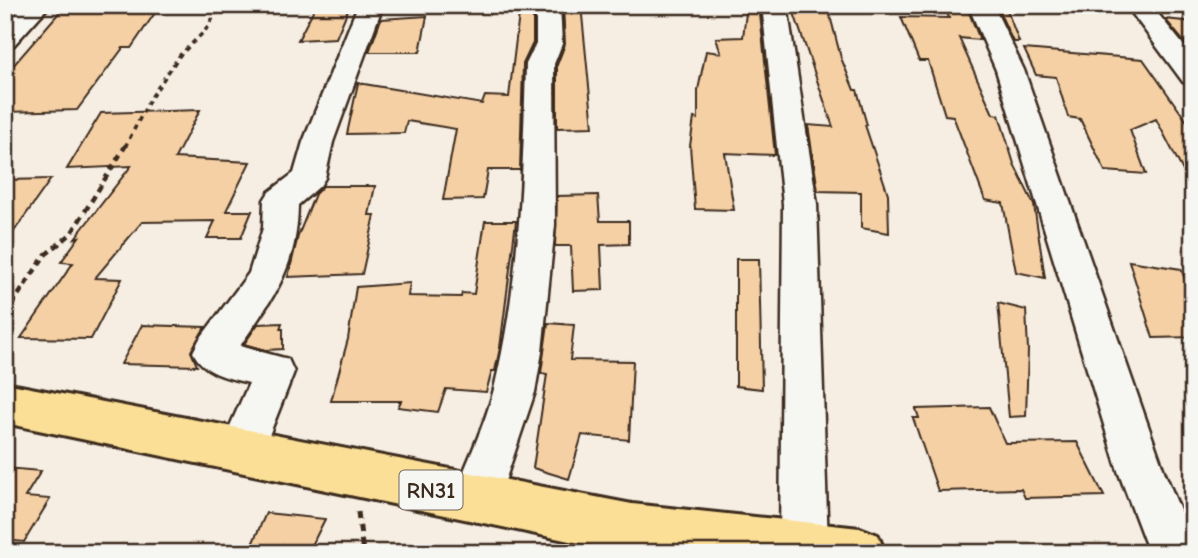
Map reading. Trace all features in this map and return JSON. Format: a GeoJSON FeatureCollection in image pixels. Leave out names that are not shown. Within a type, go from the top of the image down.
{"type":"FeatureCollection","features":[{"type":"Feature","properties":{"kind":"main road","name":"RN31"},"geometry":{"type":"LineString","coordinates":[[5,403],[632,529],[860,553]]}},
{"type":"Feature","properties":{"kind":"street"},"geometry":{"type":"LineString","coordinates":[[5,39],[38,5]]}},
{"type":"Feature","properties":{"kind":"street"},"geometry":{"type":"LineString","coordinates":[[241,451],[274,372],[233,362],[213,352],[266,278],[281,228],[281,200],[309,178],[318,142],[371,5]]}},
{"type":"Feature","properties":{"kind":"street"},"geometry":{"type":"LineString","coordinates":[[476,499],[514,392],[522,352],[538,225],[540,64],[550,44],[548,5]]}},
{"type":"Feature","properties":{"kind":"street"},"geometry":{"type":"LineString","coordinates":[[774,5],[800,204],[804,547]]}},
{"type":"Feature","properties":{"kind":"street"},"geometry":{"type":"LineString","coordinates":[[980,5],[1010,70],[1141,471],[1173,553]]}},
{"type":"Feature","properties":{"kind":"street"},"geometry":{"type":"LineString","coordinates":[[1138,5],[1193,76]]}},
{"type":"Feature","properties":{"kind":"path"},"geometry":{"type":"LineString","coordinates":[[5,315],[45,255],[71,234],[129,140],[149,99],[180,55],[205,31],[221,5]]}},
{"type":"Feature","properties":{"kind":"building"},"geometry":{"type":"Polygon","coordinates":[[[316,5],[350,5],[336,38],[298,40],[316,5]]]}},
{"type":"Feature","properties":{"kind":"building"},"geometry":{"type":"Polygon","coordinates":[[[581,5],[593,127],[557,128],[557,65],[565,44],[563,6],[581,5]]]}},
{"type":"Feature","properties":{"kind":"building"},"geometry":{"type":"Polygon","coordinates":[[[747,5],[759,5],[775,155],[725,153],[734,210],[695,209],[690,146],[694,118],[698,119],[698,90],[706,51],[721,53],[716,38],[743,37],[747,5]]]}},
{"type":"Feature","properties":{"kind":"building"},"geometry":{"type":"Polygon","coordinates":[[[944,5],[966,5],[980,40],[959,38],[993,114],[999,115],[1014,164],[1034,205],[1045,278],[1016,272],[1003,203],[985,200],[953,116],[945,115],[928,61],[919,61],[901,17],[949,18],[944,5]]]}},
{"type":"Feature","properties":{"kind":"building"},"geometry":{"type":"Polygon","coordinates":[[[996,5],[1005,5],[1019,42],[1013,42],[996,5]]]}},
{"type":"Feature","properties":{"kind":"building"},"geometry":{"type":"Polygon","coordinates":[[[520,6],[533,6],[533,43],[523,64],[520,170],[488,170],[483,199],[443,200],[456,129],[407,121],[404,133],[347,134],[358,83],[482,104],[485,96],[509,97],[520,6]]]}},
{"type":"Feature","properties":{"kind":"building"},"geometry":{"type":"Polygon","coordinates":[[[159,7],[131,48],[123,48],[77,110],[5,112],[5,75],[63,8],[159,7]]]}},
{"type":"Feature","properties":{"kind":"building"},"geometry":{"type":"Polygon","coordinates":[[[792,7],[828,8],[841,58],[854,90],[857,90],[865,125],[888,194],[889,233],[861,228],[861,192],[818,191],[808,125],[833,127],[792,7]]]}},
{"type":"Feature","properties":{"kind":"building"},"geometry":{"type":"Polygon","coordinates":[[[427,16],[420,52],[369,52],[381,19],[427,16]]]}},
{"type":"Feature","properties":{"kind":"building"},"geometry":{"type":"Polygon","coordinates":[[[1165,19],[1193,22],[1193,53],[1165,19]]]}},
{"type":"Feature","properties":{"kind":"building"},"geometry":{"type":"Polygon","coordinates":[[[1024,49],[1143,59],[1193,130],[1193,190],[1156,119],[1130,130],[1146,174],[1105,171],[1080,119],[1068,117],[1056,77],[1036,75],[1024,49]]]}},
{"type":"Feature","properties":{"kind":"building"},"geometry":{"type":"Polygon","coordinates":[[[200,110],[175,158],[250,162],[226,211],[252,211],[241,238],[207,238],[215,221],[142,222],[95,278],[122,279],[91,339],[21,338],[73,263],[61,262],[79,237],[75,238],[131,166],[67,169],[101,113],[200,110]]]}},
{"type":"Feature","properties":{"kind":"building"},"geometry":{"type":"Polygon","coordinates":[[[51,179],[5,244],[5,180],[51,179]]]}},
{"type":"Feature","properties":{"kind":"building"},"geometry":{"type":"Polygon","coordinates":[[[323,186],[375,186],[369,215],[375,215],[362,274],[288,277],[298,236],[315,194],[323,186]]]}},
{"type":"Feature","properties":{"kind":"building"},"geometry":{"type":"Polygon","coordinates":[[[598,195],[600,221],[629,221],[629,244],[601,245],[603,290],[573,291],[571,246],[555,246],[557,196],[598,195]]]}},
{"type":"Feature","properties":{"kind":"building"},"geometry":{"type":"Polygon","coordinates":[[[485,221],[516,221],[500,348],[495,371],[492,371],[486,392],[446,389],[438,412],[398,407],[401,401],[331,401],[348,339],[356,287],[410,283],[408,296],[461,297],[462,293],[474,294],[485,221]]]}},
{"type":"Feature","properties":{"kind":"building"},"geometry":{"type":"Polygon","coordinates":[[[736,259],[759,259],[762,389],[736,386],[736,259]]]}},
{"type":"Feature","properties":{"kind":"building"},"geometry":{"type":"Polygon","coordinates":[[[1129,261],[1181,269],[1193,300],[1193,337],[1153,338],[1129,261]]]}},
{"type":"Feature","properties":{"kind":"building"},"geometry":{"type":"Polygon","coordinates":[[[998,303],[1026,310],[1026,416],[1009,417],[998,303]]]}},
{"type":"Feature","properties":{"kind":"building"},"geometry":{"type":"Polygon","coordinates":[[[282,323],[280,329],[283,329],[283,349],[266,350],[244,344],[258,324],[282,323]]]}},
{"type":"Feature","properties":{"kind":"building"},"geometry":{"type":"Polygon","coordinates":[[[548,323],[574,325],[570,360],[633,361],[629,440],[582,435],[569,479],[533,468],[547,374],[541,373],[548,323]]]}},
{"type":"Feature","properties":{"kind":"building"},"geometry":{"type":"Polygon","coordinates":[[[142,325],[205,327],[191,351],[197,366],[121,364],[142,325]]]}},
{"type":"Feature","properties":{"kind":"building"},"geometry":{"type":"Polygon","coordinates":[[[989,407],[1005,443],[1077,442],[1104,496],[1025,498],[1021,489],[938,491],[913,418],[919,418],[916,409],[989,407]]]}},
{"type":"Feature","properties":{"kind":"building"},"geometry":{"type":"Polygon","coordinates":[[[5,468],[41,471],[25,497],[50,499],[24,542],[5,540],[5,468]]]}},
{"type":"Feature","properties":{"kind":"building"},"geometry":{"type":"Polygon","coordinates":[[[266,513],[325,519],[311,547],[250,549],[266,513]]]}}]}
